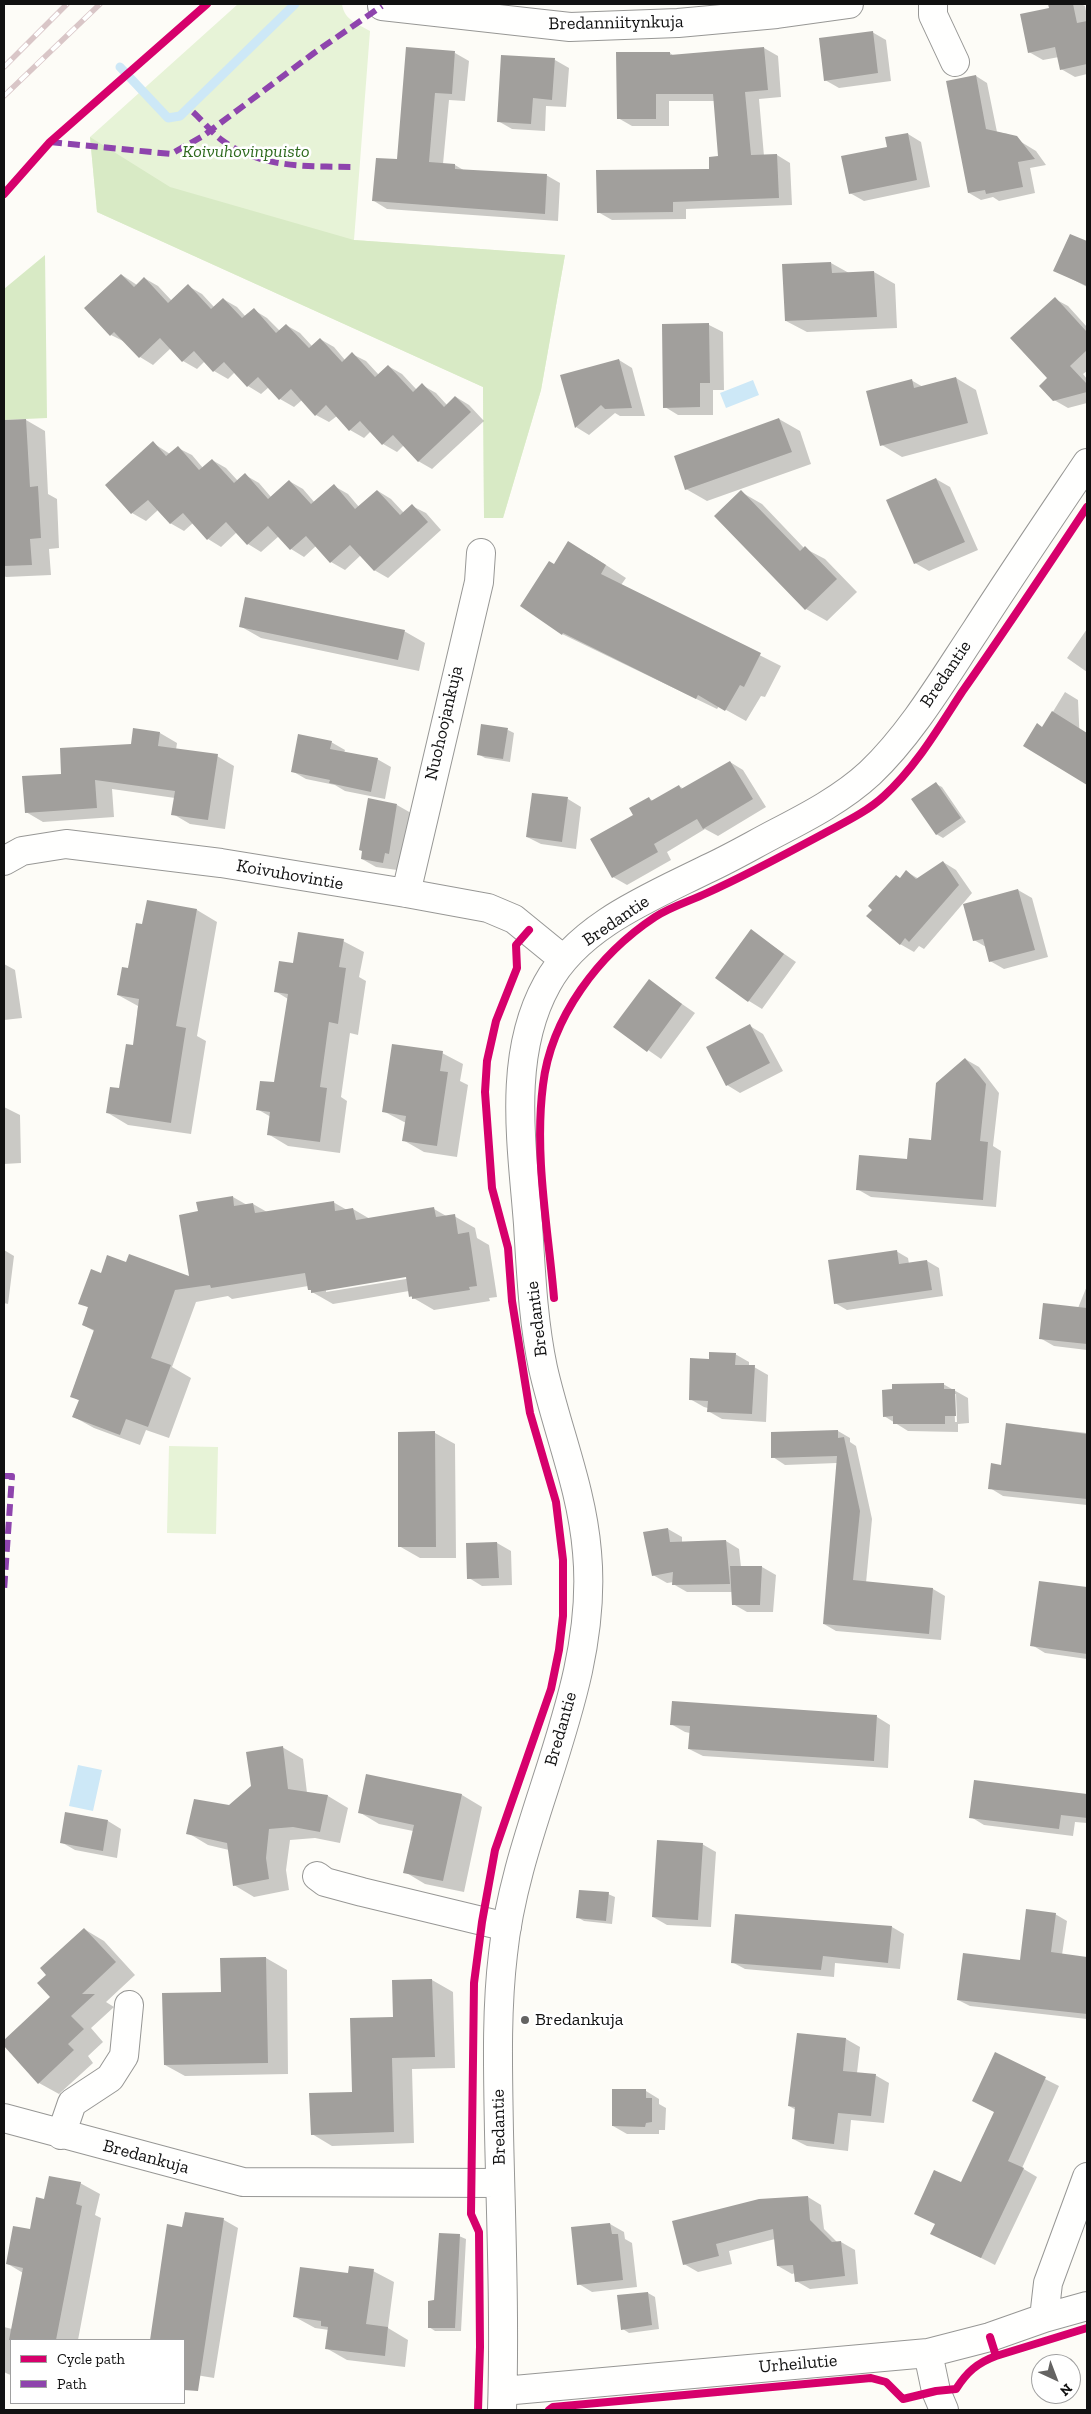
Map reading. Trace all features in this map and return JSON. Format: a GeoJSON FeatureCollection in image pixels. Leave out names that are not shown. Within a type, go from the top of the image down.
{"type":"FeatureCollection","features":[{"type":"Feature","properties":{"kind":"street","name":"Bredanniitynkuja"},"geometry":{"type":"LineString","coordinates":[[382,6],[570,27],[678,23],[777,14],[849,4]]}},
{"type":"Feature","properties":{"kind":"street"},"geometry":{"type":"LineString","coordinates":[[933,4],[933,15],[955,62]]}},
{"type":"Feature","properties":{"kind":"street","name":"Bredantie"},"geometry":{"type":"LineString","coordinates":[[503,2400],[498,2063],[502,1954],[517,1877],[571,1699],[582,1651],[587,1606],[588,1556],[580,1501],[542,1366],[533,1300],[520,1112],[522,1070],[527,1034],[548,982],[563,959],[601,927],[640,901],[712,867],[812,814],[842,795],[870,772],[906,731],[945,676],[1087,463]]}},
{"type":"Feature","properties":{"kind":"street","name":"Nuohoojankuja"},"geometry":{"type":"LineString","coordinates":[[406,893],[479,582],[481,553]]}},
{"type":"Feature","properties":{"kind":"street","name":"Koivuhovintie"},"geometry":{"type":"LineString","coordinates":[[4,862],[22,852],[66,844],[221,863],[406,893],[488,908],[524,926],[563,959]]}},
{"type":"Feature","properties":{"kind":"street"},"geometry":{"type":"LineString","coordinates":[[317,1876],[325,1882],[362,1892],[507,1927]]}},
{"type":"Feature","properties":{"kind":"street"},"geometry":{"type":"LineString","coordinates":[[61,2135],[72,2103],[110,2078],[124,2056],[129,2005]]}},
{"type":"Feature","properties":{"kind":"street","name":"Bredankuja"},"geometry":{"type":"LineString","coordinates":[[4,2118],[61,2135],[243,2182],[500,2183]]}},
{"type":"Feature","properties":{"kind":"street"},"geometry":{"type":"LineString","coordinates":[[1044,2318],[1048,2283],[1087,2177]]}},
{"type":"Feature","properties":{"kind":"street","name":"Urheilutie"},"geometry":{"type":"LineString","coordinates":[[503,2400],[928,2353],[990,2338],[1044,2318],[1087,2306]]}},
{"type":"Feature","properties":{"kind":"street"},"geometry":{"type":"LineString","coordinates":[[928,2353],[936,2391],[944,2410]]}},
{"type":"Feature","properties":{"kind":"green space","name":"Koivuhovinpuisto"},"geometry":{"type":"Polygon","coordinates":[[[238,4],[342,4],[349,18],[370,31],[354,240],[565,255],[541,390],[503,518],[484,518],[483,387],[97,212],[90,137],[238,4]]]}},
{"type":"Feature","properties":{"kind":"green space"},"geometry":{"type":"Polygon","coordinates":[[[90,137],[170,187],[354,240],[565,255],[541,390],[503,518],[484,518],[483,387],[97,212],[90,137]]]}},
{"type":"Feature","properties":{"kind":"green space"},"geometry":{"type":"Polygon","coordinates":[[[45,255],[47,418],[4,420],[4,289],[45,255]]]}},
{"type":"Feature","properties":{"kind":"green space"},"geometry":{"type":"Polygon","coordinates":[[[169,1446],[218,1447],[216,1534],[167,1533],[169,1446]]]}},
{"type":"Feature","properties":{"kind":"water"},"geometry":{"type":"Polygon","coordinates":[[[753,380],[759,395],[726,408],[720,393],[753,380]]]}},
{"type":"Feature","properties":{"kind":"water"},"geometry":{"type":"Polygon","coordinates":[[[78,1765],[102,1770],[93,1811],[69,1806],[78,1765]]]}},
{"type":"Feature","properties":{"kind":"building"},"geometry":{"type":"Polygon","coordinates":[[[1048,4],[1073,4],[1077,23],[1087,21],[1087,64],[1060,70],[1055,47],[1028,53],[1020,14],[1049,8],[1048,4]]]}},
{"type":"Feature","properties":{"kind":"building"},"geometry":{"type":"Polygon","coordinates":[[[873,31],[878,73],[824,81],[819,38],[873,31]]]}},
{"type":"Feature","properties":{"kind":"building"},"geometry":{"type":"Polygon","coordinates":[[[406,47],[455,51],[452,94],[435,93],[429,162],[455,164],[455,169],[547,174],[545,214],[372,201],[376,158],[397,159],[406,47]]]}},
{"type":"Feature","properties":{"kind":"building"},"geometry":{"type":"Polygon","coordinates":[[[764,47],[768,90],[745,92],[751,155],[777,154],[779,198],[673,202],[673,212],[597,213],[596,170],[709,169],[709,157],[718,156],[713,94],[656,94],[656,119],[617,119],[616,52],[670,52],[670,55],[764,47]]]}},
{"type":"Feature","properties":{"kind":"building"},"geometry":{"type":"Polygon","coordinates":[[[501,55],[555,58],[552,100],[533,98],[531,124],[497,122],[501,55]]]}},
{"type":"Feature","properties":{"kind":"building"},"geometry":{"type":"Polygon","coordinates":[[[976,75],[986,129],[1017,136],[1035,159],[1018,162],[1023,187],[986,194],[985,190],[968,193],[946,81],[976,75]]]}},
{"type":"Feature","properties":{"kind":"building"},"geometry":{"type":"Polygon","coordinates":[[[908,133],[917,180],[849,194],[841,156],[887,147],[885,137],[908,133]]]}},
{"type":"Feature","properties":{"kind":"building"},"geometry":{"type":"Polygon","coordinates":[[[1070,234],[1087,241],[1087,286],[1053,271],[1070,234]]]}},
{"type":"Feature","properties":{"kind":"building"},"geometry":{"type":"Polygon","coordinates":[[[831,262],[832,273],[874,271],[877,317],[785,321],[782,264],[831,262]]]}},
{"type":"Feature","properties":{"kind":"building"},"geometry":{"type":"Polygon","coordinates":[[[121,274],[134,287],[144,277],[168,303],[188,284],[211,309],[223,298],[242,318],[254,308],[276,333],[286,324],[309,348],[320,338],[342,362],[352,352],[375,377],[388,365],[413,392],[422,383],[444,407],[455,396],[471,412],[418,462],[393,435],[382,445],[360,421],[349,431],[326,405],[315,416],[291,389],[279,400],[258,377],[247,387],[224,362],[213,372],[194,351],[182,362],[160,338],[139,358],[114,332],[110,336],[84,308],[121,274]]]}},
{"type":"Feature","properties":{"kind":"building"},"geometry":{"type":"Polygon","coordinates":[[[1055,297],[1087,332],[1087,350],[1070,366],[1087,384],[1087,392],[1053,401],[1039,386],[1047,378],[1010,338],[1055,297]]]}},
{"type":"Feature","properties":{"kind":"building"},"geometry":{"type":"Polygon","coordinates":[[[709,323],[710,383],[700,383],[700,407],[663,408],[662,324],[709,323]]]}},
{"type":"Feature","properties":{"kind":"building"},"geometry":{"type":"Polygon","coordinates":[[[619,359],[632,408],[605,409],[601,405],[575,428],[560,375],[619,359]]]}},
{"type":"Feature","properties":{"kind":"building"},"geometry":{"type":"Polygon","coordinates":[[[956,377],[968,423],[880,446],[866,391],[912,379],[914,388],[956,377]]]}},
{"type":"Feature","properties":{"kind":"building"},"geometry":{"type":"Polygon","coordinates":[[[779,418],[792,452],[685,490],[674,456],[779,418]]]}},
{"type":"Feature","properties":{"kind":"building"},"geometry":{"type":"Polygon","coordinates":[[[26,419],[30,487],[38,486],[41,538],[30,539],[32,565],[4,566],[4,420],[26,419]]]}},
{"type":"Feature","properties":{"kind":"building"},"geometry":{"type":"Polygon","coordinates":[[[153,441],[166,456],[178,446],[199,470],[212,459],[234,483],[245,473],[268,499],[289,480],[311,504],[334,484],[355,509],[377,490],[400,515],[412,504],[428,522],[374,571],[350,545],[330,563],[306,536],[290,550],[268,526],[247,545],[226,522],[207,540],[183,513],[170,524],[148,500],[131,514],[105,485],[153,441]]]}},
{"type":"Feature","properties":{"kind":"building"},"geometry":{"type":"Polygon","coordinates":[[[936,478],[965,542],[914,564],[886,500],[936,478]]]}},
{"type":"Feature","properties":{"kind":"building"},"geometry":{"type":"Polygon","coordinates":[[[741,490],[800,551],[805,546],[837,579],[805,610],[714,516],[741,490]]]}},
{"type":"Feature","properties":{"kind":"building"},"geometry":{"type":"Polygon","coordinates":[[[568,541],[606,565],[601,574],[761,653],[744,687],[740,685],[725,711],[698,695],[696,699],[563,633],[562,635],[520,606],[549,561],[554,564],[568,541]]]}},
{"type":"Feature","properties":{"kind":"building"},"geometry":{"type":"Polygon","coordinates":[[[245,597],[405,630],[398,660],[239,627],[245,597]]]}},
{"type":"Feature","properties":{"kind":"building"},"geometry":{"type":"Polygon","coordinates":[[[1052,711],[1087,733],[1087,785],[1023,746],[1037,723],[1042,727],[1052,711]]]}},
{"type":"Feature","properties":{"kind":"building"},"geometry":{"type":"Polygon","coordinates":[[[481,724],[508,728],[503,759],[477,755],[481,724]]]}},
{"type":"Feature","properties":{"kind":"building"},"geometry":{"type":"Polygon","coordinates":[[[133,728],[160,732],[158,746],[218,754],[208,820],[171,815],[175,791],[95,780],[97,808],[25,813],[22,776],[61,774],[60,748],[131,744],[133,728]]]}},
{"type":"Feature","properties":{"kind":"building"},"geometry":{"type":"Polygon","coordinates":[[[298,734],[332,741],[330,749],[378,758],[371,792],[329,783],[330,780],[291,772],[298,734]]]}},
{"type":"Feature","properties":{"kind":"building"},"geometry":{"type":"Polygon","coordinates":[[[730,761],[753,799],[703,829],[697,819],[654,844],[658,852],[612,878],[590,839],[633,815],[629,808],[649,797],[651,801],[679,785],[681,789],[730,761]]]}},
{"type":"Feature","properties":{"kind":"building"},"geometry":{"type":"Polygon","coordinates":[[[936,782],[961,818],[936,835],[911,799],[936,782]]]}},
{"type":"Feature","properties":{"kind":"building"},"geometry":{"type":"Polygon","coordinates":[[[532,793],[568,797],[562,842],[526,837],[532,793]]]}},
{"type":"Feature","properties":{"kind":"building"},"geometry":{"type":"Polygon","coordinates":[[[368,798],[397,804],[389,854],[385,853],[383,863],[361,859],[362,851],[359,850],[368,798]]]}},
{"type":"Feature","properties":{"kind":"building"},"geometry":{"type":"Polygon","coordinates":[[[943,861],[959,885],[909,942],[905,938],[900,945],[866,916],[872,910],[868,906],[896,875],[900,878],[906,870],[916,879],[943,861]]]}},
{"type":"Feature","properties":{"kind":"building"},"geometry":{"type":"Polygon","coordinates":[[[1018,889],[1035,950],[989,962],[983,939],[973,941],[963,904],[1018,889]]]}},
{"type":"Feature","properties":{"kind":"building"},"geometry":{"type":"Polygon","coordinates":[[[147,900],[197,909],[176,1026],[186,1028],[171,1123],[106,1113],[110,1087],[119,1088],[126,1044],[133,1045],[139,999],[117,995],[122,967],[128,968],[136,923],[142,924],[147,900]]]}},
{"type":"Feature","properties":{"kind":"building"},"geometry":{"type":"Polygon","coordinates":[[[751,929],[784,954],[748,1002],[715,978],[751,929]]]}},
{"type":"Feature","properties":{"kind":"building"},"geometry":{"type":"Polygon","coordinates":[[[298,932],[344,939],[339,967],[346,968],[338,1024],[329,1022],[320,1087],[327,1088],[320,1142],[267,1135],[270,1112],[256,1110],[260,1081],[274,1082],[288,994],[274,992],[279,961],[293,963],[298,932]]]}},
{"type":"Feature","properties":{"kind":"building"},"geometry":{"type":"Polygon","coordinates":[[[649,979],[682,1004],[647,1052],[613,1027],[649,979]]]}},
{"type":"Feature","properties":{"kind":"building"},"geometry":{"type":"Polygon","coordinates":[[[750,1024],[770,1063],[726,1086],[706,1047],[750,1024]]]}},
{"type":"Feature","properties":{"kind":"building"},"geometry":{"type":"Polygon","coordinates":[[[392,1044],[443,1051],[440,1071],[448,1072],[437,1146],[402,1141],[406,1116],[382,1112],[392,1044]]]}},
{"type":"Feature","properties":{"kind":"building"},"geometry":{"type":"Polygon","coordinates":[[[965,1058],[986,1084],[980,1141],[988,1142],[983,1200],[856,1190],[859,1155],[907,1159],[909,1138],[931,1140],[936,1083],[965,1058]]]}},
{"type":"Feature","properties":{"kind":"building"},"geometry":{"type":"Polygon","coordinates":[[[233,1196],[234,1206],[253,1203],[255,1213],[334,1201],[335,1211],[353,1208],[356,1220],[434,1207],[436,1217],[455,1214],[458,1234],[469,1232],[477,1286],[469,1287],[470,1290],[412,1299],[412,1296],[409,1297],[406,1277],[311,1293],[311,1290],[308,1290],[305,1273],[211,1288],[210,1285],[175,1290],[151,1358],[171,1365],[148,1427],[126,1419],[120,1435],[72,1417],[79,1400],[70,1397],[94,1330],[82,1325],[88,1307],[78,1304],[91,1269],[101,1273],[107,1255],[126,1262],[129,1254],[189,1276],[179,1215],[198,1211],[196,1202],[233,1196]]]}},
{"type":"Feature","properties":{"kind":"building"},"geometry":{"type":"Polygon","coordinates":[[[897,1250],[899,1264],[927,1260],[932,1290],[834,1304],[828,1260],[897,1250]]]}},
{"type":"Feature","properties":{"kind":"building"},"geometry":{"type":"Polygon","coordinates":[[[1043,1303],[1087,1308],[1087,1344],[1039,1339],[1043,1303]]]}},
{"type":"Feature","properties":{"kind":"building"},"geometry":{"type":"Polygon","coordinates":[[[709,1352],[736,1353],[735,1365],[755,1365],[752,1414],[707,1412],[708,1401],[689,1400],[690,1358],[709,1359],[709,1352]]]}},
{"type":"Feature","properties":{"kind":"building"},"geometry":{"type":"Polygon","coordinates":[[[944,1383],[944,1389],[955,1389],[956,1416],[945,1416],[945,1424],[893,1424],[893,1416],[883,1417],[882,1390],[892,1389],[892,1384],[944,1383]]]}},
{"type":"Feature","properties":{"kind":"building"},"geometry":{"type":"Polygon","coordinates":[[[1006,1423],[1087,1434],[1087,1499],[988,1489],[991,1463],[1001,1465],[1006,1423]]]}},
{"type":"Feature","properties":{"kind":"building"},"geometry":{"type":"Polygon","coordinates":[[[838,1430],[838,1438],[844,1437],[860,1511],[853,1580],[933,1588],[929,1634],[823,1624],[837,1456],[771,1458],[771,1432],[838,1430]]]}},
{"type":"Feature","properties":{"kind":"building"},"geometry":{"type":"Polygon","coordinates":[[[435,1431],[436,1547],[398,1547],[398,1432],[435,1431]]]}},
{"type":"Feature","properties":{"kind":"building"},"geometry":{"type":"Polygon","coordinates":[[[668,1528],[670,1542],[726,1540],[730,1584],[672,1585],[673,1572],[652,1576],[643,1532],[668,1528]]]}},
{"type":"Feature","properties":{"kind":"building"},"geometry":{"type":"Polygon","coordinates":[[[497,1542],[499,1578],[467,1579],[466,1543],[497,1542]]]}},
{"type":"Feature","properties":{"kind":"building"},"geometry":{"type":"Polygon","coordinates":[[[730,1566],[762,1566],[760,1605],[732,1605],[730,1566]]]}},
{"type":"Feature","properties":{"kind":"building"},"geometry":{"type":"Polygon","coordinates":[[[1039,1581],[1087,1587],[1087,1654],[1030,1646],[1039,1581]]]}},
{"type":"Feature","properties":{"kind":"building"},"geometry":{"type":"Polygon","coordinates":[[[672,1701],[877,1715],[874,1761],[688,1749],[690,1726],[670,1725],[672,1701]]]}},
{"type":"Feature","properties":{"kind":"building"},"geometry":{"type":"Polygon","coordinates":[[[283,1746],[288,1789],[328,1795],[320,1832],[293,1827],[269,1829],[266,1858],[269,1879],[233,1886],[227,1843],[186,1834],[194,1799],[229,1805],[251,1786],[246,1752],[283,1746]]]}},
{"type":"Feature","properties":{"kind":"building"},"geometry":{"type":"Polygon","coordinates":[[[366,1774],[462,1794],[443,1881],[403,1873],[414,1825],[358,1813],[366,1774]]]}},
{"type":"Feature","properties":{"kind":"building"},"geometry":{"type":"Polygon","coordinates":[[[974,1780],[1087,1794],[1087,1818],[1061,1815],[1059,1829],[969,1818],[974,1780]]]}},
{"type":"Feature","properties":{"kind":"building"},"geometry":{"type":"Polygon","coordinates":[[[65,1812],[108,1820],[103,1851],[60,1843],[65,1812]]]}},
{"type":"Feature","properties":{"kind":"building"},"geometry":{"type":"Polygon","coordinates":[[[657,1840],[703,1843],[698,1920],[652,1917],[657,1840]]]}},
{"type":"Feature","properties":{"kind":"building"},"geometry":{"type":"Polygon","coordinates":[[[579,1890],[609,1892],[606,1921],[576,1918],[579,1890]]]}},
{"type":"Feature","properties":{"kind":"building"},"geometry":{"type":"Polygon","coordinates":[[[1026,1909],[1056,1913],[1051,1952],[1087,1957],[1087,2014],[957,2000],[963,1953],[1020,1960],[1026,1909]]]}},
{"type":"Feature","properties":{"kind":"building"},"geometry":{"type":"Polygon","coordinates":[[[735,1914],[892,1926],[888,1963],[823,1956],[821,1970],[731,1963],[735,1914]]]}},
{"type":"Feature","properties":{"kind":"building"},"geometry":{"type":"Polygon","coordinates":[[[84,1928],[116,1962],[82,1994],[95,1994],[71,2016],[84,2029],[68,2044],[74,2050],[38,2084],[4,2046],[4,2040],[50,1997],[37,1983],[46,1975],[40,1968],[84,1928]]]}},
{"type":"Feature","properties":{"kind":"building"},"geometry":{"type":"Polygon","coordinates":[[[266,1957],[268,2063],[164,2065],[162,1993],[221,1992],[220,1958],[266,1957]]]}},
{"type":"Feature","properties":{"kind":"building"},"geometry":{"type":"Polygon","coordinates":[[[432,1979],[435,2057],[392,2058],[394,2132],[311,2135],[309,2093],[352,2092],[350,2018],[393,2017],[392,1980],[432,1979]]]}},
{"type":"Feature","properties":{"kind":"building"},"geometry":{"type":"Polygon","coordinates":[[[797,2033],[846,2038],[843,2071],[876,2074],[871,2116],[838,2113],[834,2144],[792,2139],[795,2107],[788,2106],[797,2033]]]}},
{"type":"Feature","properties":{"kind":"building"},"geometry":{"type":"Polygon","coordinates":[[[995,2052],[1046,2077],[1008,2161],[1024,2168],[981,2258],[930,2234],[935,2224],[914,2214],[934,2170],[961,2182],[994,2112],[972,2101],[995,2052]]]}},
{"type":"Feature","properties":{"kind":"building"},"geometry":{"type":"Polygon","coordinates":[[[612,2089],[646,2089],[646,2098],[652,2098],[652,2122],[646,2123],[645,2127],[612,2126],[612,2089]]]}},
{"type":"Feature","properties":{"kind":"building"},"geometry":{"type":"Polygon","coordinates":[[[49,2176],[81,2182],[76,2204],[82,2206],[56,2339],[9,2340],[23,2268],[6,2264],[13,2226],[30,2229],[36,2197],[44,2199],[49,2176]]]}},
{"type":"Feature","properties":{"kind":"building"},"geometry":{"type":"Polygon","coordinates":[[[808,2196],[810,2220],[832,2242],[841,2241],[845,2276],[795,2282],[793,2265],[777,2266],[773,2229],[716,2244],[719,2256],[683,2265],[672,2221],[759,2199],[808,2196]]]}},
{"type":"Feature","properties":{"kind":"building"},"geometry":{"type":"Polygon","coordinates":[[[185,2212],[224,2218],[198,2391],[185,2390],[185,2339],[150,2339],[167,2224],[182,2227],[185,2212]]]}},
{"type":"Feature","properties":{"kind":"building"},"geometry":{"type":"Polygon","coordinates":[[[610,2223],[612,2234],[618,2234],[623,2280],[577,2285],[571,2227],[610,2223]]]}},
{"type":"Feature","properties":{"kind":"building"},"geometry":{"type":"Polygon","coordinates":[[[439,2233],[460,2234],[455,2328],[428,2328],[428,2301],[434,2300],[439,2233]]]}},
{"type":"Feature","properties":{"kind":"building"},"geometry":{"type":"Polygon","coordinates":[[[349,2266],[374,2269],[366,2324],[388,2327],[385,2356],[325,2349],[328,2327],[321,2326],[321,2321],[293,2317],[300,2267],[348,2273],[349,2266]]]}},
{"type":"Feature","properties":{"kind":"building"},"geometry":{"type":"Polygon","coordinates":[[[648,2292],[652,2325],[621,2330],[617,2295],[648,2292]]]}},
{"type":"Feature","properties":{"kind":"waterway"},"geometry":{"type":"LineString","coordinates":[[120,67],[168,118],[180,116],[295,4]]}},
{"type":"Feature","properties":{"kind":"railway"},"geometry":{"type":"LineString","coordinates":[[4,67],[67,4]]}},
{"type":"Feature","properties":{"kind":"railway"},"geometry":{"type":"LineString","coordinates":[[4,96],[100,4]]}},
{"type":"Feature","properties":{"kind":"marked path"},"geometry":{"type":"LineString","coordinates":[[50,142],[171,154],[203,136],[314,53],[382,6]]}},
{"type":"Feature","properties":{"kind":"marked path"},"geometry":{"type":"LineString","coordinates":[[193,112],[223,141],[254,157],[303,166],[354,167]]}},
{"type":"Feature","properties":{"kind":"marked path"},"geometry":{"type":"LineString","coordinates":[[4,1476],[12,1476],[4,1591]]}},
{"type":"Feature","properties":{"kind":"cycle path"},"geometry":{"type":"LineString","coordinates":[[4,194],[50,142],[207,4]]}},
{"type":"Feature","properties":{"kind":"cycle path"},"geometry":{"type":"LineString","coordinates":[[554,1298],[541,1165],[540,1138],[543,1085],[556,1035],[581,989],[615,949],[634,932],[661,913],[737,879],[855,817],[896,785],[926,746],[1087,507]]}},
{"type":"Feature","properties":{"kind":"cycle path"},"geometry":{"type":"LineString","coordinates":[[478,2410],[480,2347],[479,2232],[471,2214],[474,1983],[482,1922],[495,1850],[551,1689],[559,1650],[563,1616],[563,1560],[556,1502],[530,1413],[512,1301],[508,1248],[492,1188],[485,1092],[487,1061],[496,1021],[517,968],[516,945],[529,930]]}},
{"type":"Feature","properties":{"kind":"cycle path"},"geometry":{"type":"LineString","coordinates":[[990,2337],[996,2356],[1087,2328]]}},
{"type":"Feature","properties":{"kind":"cycle path"},"geometry":{"type":"LineString","coordinates":[[549,2410],[553,2407],[871,2378],[886,2382],[903,2399],[936,2391],[956,2389],[973,2369],[996,2356]]}},
{"type":"Feature","properties":{"kind":"place","name":"Bredankuja"},"geometry":{"type":"Point","coordinates":[525,2020]}}]}
